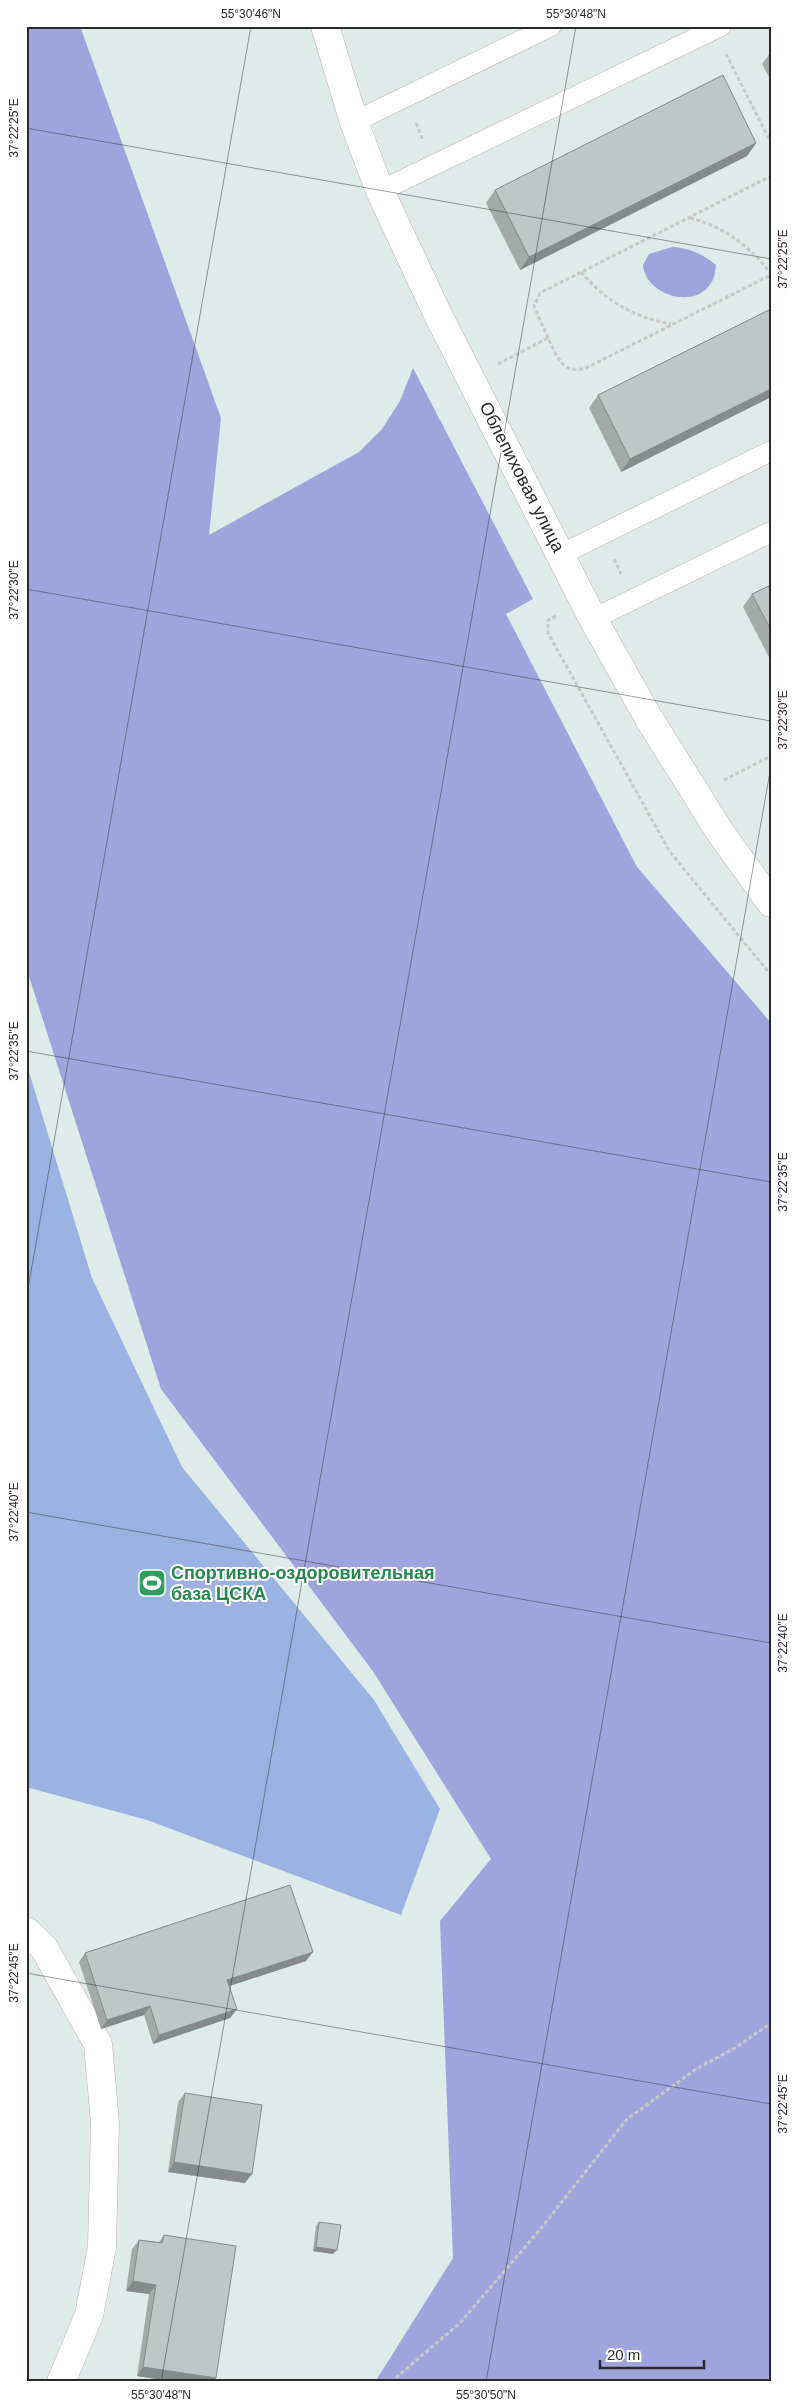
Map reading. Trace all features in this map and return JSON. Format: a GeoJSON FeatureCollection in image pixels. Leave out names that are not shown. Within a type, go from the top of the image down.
{"type":"FeatureCollection","features":[{"type":"Feature","properties":{"kind":"street","name":"Облепиховая улица"},"geometry":{"type":"LineString","coordinates":[[325,26],[354,122],[380,191],[438,315],[589,610],[648,717],[720,832],[771,903]]}},
{"type":"Feature","properties":{"kind":"street"},"geometry":{"type":"LineString","coordinates":[[26,1931],[44,1948],[98,2044],[105,2123],[102,2246],[89,2315],[61,2382]]}},
{"type":"Feature","properties":{"kind":"lane"},"geometry":{"type":"LineString","coordinates":[[354,122],[551,26]]}},
{"type":"Feature","properties":{"kind":"lane"},"geometry":{"type":"LineString","coordinates":[[380,191],[717,28]]}},
{"type":"Feature","properties":{"kind":"lane"},"geometry":{"type":"LineString","coordinates":[[562,554],[771,451]]}},
{"type":"Feature","properties":{"kind":"lane"},"geometry":{"type":"LineString","coordinates":[[589,610],[634,599],[771,532]]}},
{"type":"Feature","properties":{"kind":"path"},"geometry":{"type":"LineString","coordinates":[[717,28],[771,143]]}},
{"type":"Feature","properties":{"kind":"path"},"geometry":{"type":"LineString","coordinates":[[405,97],[434,165]]}},
{"type":"Feature","properties":{"kind":"path"},"geometry":{"type":"LineString","coordinates":[[689,217],[719,228],[744,243],[771,274],[579,370],[567,369],[562,365],[536,313],[534,306],[540,293],[580,272],[689,217],[771,176]]}},
{"type":"Feature","properties":{"kind":"path"},"geometry":{"type":"LineString","coordinates":[[580,272],[595,288],[618,306],[650,320],[671,324]]}},
{"type":"Feature","properties":{"kind":"path"},"geometry":{"type":"LineString","coordinates":[[471,378],[548,338]]}},
{"type":"Feature","properties":{"kind":"path"},"geometry":{"type":"LineString","coordinates":[[602,534],[634,599]]}},
{"type":"Feature","properties":{"kind":"path"},"geometry":{"type":"LineString","coordinates":[[589,610],[548,620],[548,632],[670,852],[771,975]]}},
{"type":"Feature","properties":{"kind":"path"},"geometry":{"type":"LineString","coordinates":[[696,794],[771,756]]}},
{"type":"Feature","properties":{"kind":"path"},"geometry":{"type":"LineString","coordinates":[[391,2382],[460,2322],[543,2226],[626,2120],[696,2069],[736,2048],[771,2023]]}},
{"type":"Feature","properties":{"kind":"shaded area"},"geometry":{"type":"Polygon","coordinates":[[[26,26],[80,26],[221,418],[209,535],[359,452],[382,429],[400,401],[413,368],[533,599],[506,614],[637,867],[771,1023],[771,2382],[375,2382],[453,2258],[440,1921],[491,1859],[372,1670],[161,1389],[26,967],[26,26]]]}},
{"type":"Feature","properties":{"kind":"shaded area"},"geometry":{"type":"Polygon","coordinates":[[[672,247],[696,252],[716,265],[712,281],[703,291],[693,296],[683,297],[661,291],[652,284],[646,275],[643,265],[649,254],[672,247]]]}},
{"type":"Feature","properties":{"kind":"shaded area","name":"Спортивно-оздоровительная база ЦСКА"},"geometry":{"type":"Polygon","coordinates":[[[26,1062],[92,1278],[182,1467],[374,1700],[440,1809],[401,1915],[147,1820],[26,1787],[26,1062]]]}},
{"type":"Feature","properties":{"kind":"building"},"geometry":{"type":"Polygon","coordinates":[[[723,75],[756,143],[529,257],[495,190],[723,75]]]}},
{"type":"Feature","properties":{"kind":"building"},"geometry":{"type":"Polygon","coordinates":[[[771,309],[771,389],[630,459],[598,395],[771,309]]]}},
{"type":"Feature","properties":{"kind":"building"},"geometry":{"type":"Polygon","coordinates":[[[771,585],[771,630],[752,594],[771,585]]]}},
{"type":"Feature","properties":{"kind":"building"},"geometry":{"type":"Polygon","coordinates":[[[290,1885],[313,1952],[227,1980],[237,2009],[159,2035],[150,2006],[107,2020],[85,1953],[290,1885]]]}},
{"type":"Feature","properties":{"kind":"building"},"geometry":{"type":"Polygon","coordinates":[[[185,2093],[262,2105],[252,2174],[174,2162],[185,2093]]]}},
{"type":"Feature","properties":{"kind":"building"},"geometry":{"type":"Polygon","coordinates":[[[319,2222],[341,2225],[337,2250],[316,2247],[319,2222]]]}},
{"type":"Feature","properties":{"kind":"building"},"geometry":{"type":"Polygon","coordinates":[[[164,2235],[236,2246],[216,2378],[143,2367],[156,2285],[133,2281],[139,2240],[162,2243],[164,2235]]]}},
{"type":"Feature","properties":{"kind":"place","name":"Спортивно-оздоровительная база ЦСКА"},"geometry":{"type":"Point","coordinates":[152,1583]}}]}
